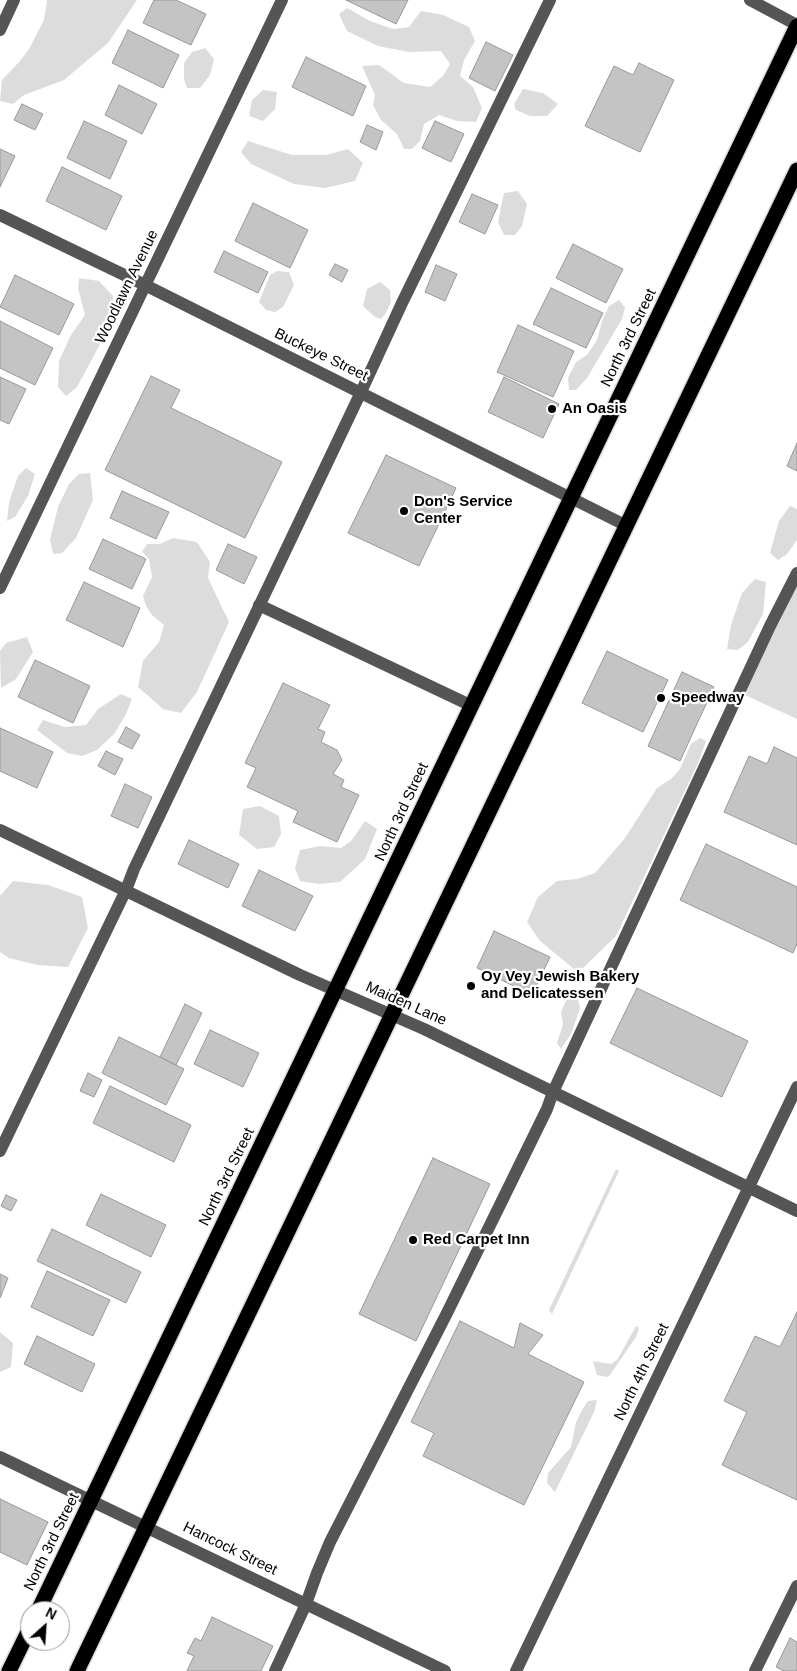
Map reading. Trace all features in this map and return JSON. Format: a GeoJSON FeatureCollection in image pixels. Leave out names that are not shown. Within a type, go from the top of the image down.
{"type":"FeatureCollection","features":[{"type":"Feature","properties":{"kind":"highway","name":"North 3rd Street"},"geometry":{"type":"LineString","coordinates":[[43,1601],[797,25]]}},
{"type":"Feature","properties":{"kind":"highway"},"geometry":{"type":"LineString","coordinates":[[77,1671],[797,170]]}},
{"type":"Feature","properties":{"kind":"highway"},"geometry":{"type":"LineString","coordinates":[[9,1671],[20,1648]]}},
{"type":"Feature","properties":{"kind":"street"},"geometry":{"type":"LineString","coordinates":[[0,30],[14,0]]}},
{"type":"Feature","properties":{"kind":"street","name":"Woodlawn Avenue"},"geometry":{"type":"LineString","coordinates":[[0,588],[282,0]]}},
{"type":"Feature","properties":{"kind":"street"},"geometry":{"type":"LineString","coordinates":[[0,1151],[126,890],[134,869],[402,303],[550,0]]}},
{"type":"Feature","properties":{"kind":"street"},"geometry":{"type":"LineString","coordinates":[[750,0],[797,25]]}},
{"type":"Feature","properties":{"kind":"street","name":"Buckeye Street"},"geometry":{"type":"LineString","coordinates":[[0,215],[146,285],[627,526]]}},
{"type":"Feature","properties":{"kind":"street"},"geometry":{"type":"LineString","coordinates":[[275,1671],[306,1604],[316,1573],[330,1542],[452,1304],[547,1109],[553,1092],[770,626],[797,573]]}},
{"type":"Feature","properties":{"kind":"street"},"geometry":{"type":"LineString","coordinates":[[259,605],[472,706]]}},
{"type":"Feature","properties":{"kind":"street","name":"Maiden Lane"},"geometry":{"type":"LineString","coordinates":[[0,830],[336,991],[392,1015],[797,1211]]}},
{"type":"Feature","properties":{"kind":"street","name":"North 4th Street"},"geometry":{"type":"LineString","coordinates":[[516,1671],[797,1087]]}},
{"type":"Feature","properties":{"kind":"street","name":"Hancock Street"},"geometry":{"type":"LineString","coordinates":[[0,1457],[445,1671]]}},
{"type":"Feature","properties":{"kind":"street"},"geometry":{"type":"LineString","coordinates":[[754,1671],[797,1586]]}},
{"type":"Feature","properties":{"kind":"shaded area"},"geometry":{"type":"Polygon","coordinates":[[[47,0],[137,0],[108,43],[64,80],[24,95],[13,104],[0,101],[2,80],[29,49],[44,20],[47,0]]]}},
{"type":"Feature","properties":{"kind":"shaded area"},"geometry":{"type":"Polygon","coordinates":[[[347,8],[370,21],[393,29],[409,27],[421,11],[443,15],[469,27],[475,41],[464,60],[460,76],[473,87],[482,108],[476,122],[457,121],[439,115],[424,124],[420,141],[412,149],[404,149],[397,134],[381,120],[373,105],[375,95],[362,66],[379,65],[404,83],[430,87],[443,76],[450,64],[441,51],[409,52],[378,46],[347,31],[339,14],[347,8]]]}},
{"type":"Feature","properties":{"kind":"shaded area"},"geometry":{"type":"Polygon","coordinates":[[[205,48],[214,59],[210,75],[200,88],[187,88],[184,79],[184,63],[192,52],[205,48]]]}},
{"type":"Feature","properties":{"kind":"shaded area"},"geometry":{"type":"Polygon","coordinates":[[[523,89],[543,93],[558,104],[547,116],[530,116],[516,110],[514,104],[523,89]]]}},
{"type":"Feature","properties":{"kind":"shaded area"},"geometry":{"type":"Polygon","coordinates":[[[263,90],[277,92],[275,109],[263,121],[249,116],[252,100],[263,90]]]}},
{"type":"Feature","properties":{"kind":"shaded area"},"geometry":{"type":"Polygon","coordinates":[[[248,141],[292,155],[326,155],[348,149],[363,163],[355,181],[325,188],[294,184],[251,164],[241,152],[248,141]]]}},
{"type":"Feature","properties":{"kind":"shaded area"},"geometry":{"type":"Polygon","coordinates":[[[518,191],[527,204],[522,226],[515,235],[504,235],[498,222],[504,193],[518,191]]]}},
{"type":"Feature","properties":{"kind":"shaded area"},"geometry":{"type":"Polygon","coordinates":[[[277,271],[289,272],[294,285],[283,307],[275,312],[266,310],[259,302],[270,275],[277,271]]]}},
{"type":"Feature","properties":{"kind":"shaded area"},"geometry":{"type":"Polygon","coordinates":[[[79,278],[99,281],[113,296],[111,324],[77,387],[66,396],[58,387],[59,361],[71,335],[85,315],[78,288],[79,278]]]}},
{"type":"Feature","properties":{"kind":"shaded area"},"geometry":{"type":"Polygon","coordinates":[[[380,282],[390,290],[391,302],[381,319],[375,317],[363,306],[367,289],[380,282]]]}},
{"type":"Feature","properties":{"kind":"shaded area"},"geometry":{"type":"Polygon","coordinates":[[[619,300],[625,308],[622,319],[587,378],[576,390],[569,390],[568,378],[576,362],[587,355],[597,340],[602,321],[609,306],[619,300]]]}},
{"type":"Feature","properties":{"kind":"shaded area"},"geometry":{"type":"Polygon","coordinates":[[[26,468],[35,474],[28,496],[15,517],[7,521],[9,502],[18,476],[26,468]]]}},
{"type":"Feature","properties":{"kind":"shaded area"},"geometry":{"type":"Polygon","coordinates":[[[90,473],[93,500],[76,538],[62,553],[53,554],[50,539],[58,507],[69,484],[79,474],[90,473]]]}},
{"type":"Feature","properties":{"kind":"shaded area"},"geometry":{"type":"Polygon","coordinates":[[[790,506],[797,509],[797,540],[787,554],[778,560],[770,553],[779,521],[790,506]]]}},
{"type":"Feature","properties":{"kind":"shaded area"},"geometry":{"type":"Polygon","coordinates":[[[173,538],[197,542],[210,562],[208,578],[229,622],[197,692],[181,713],[163,709],[138,687],[143,661],[159,642],[164,625],[152,615],[146,606],[143,596],[152,577],[149,559],[142,552],[147,544],[160,544],[173,538]]]}},
{"type":"Feature","properties":{"kind":"shaded area"},"geometry":{"type":"Polygon","coordinates":[[[755,579],[766,582],[763,614],[748,642],[738,650],[727,649],[731,625],[742,593],[755,579]]]}},
{"type":"Feature","properties":{"kind":"shaded area"},"geometry":{"type":"Polygon","coordinates":[[[797,583],[797,719],[745,695],[774,626],[797,583]]]}},
{"type":"Feature","properties":{"kind":"shaded area"},"geometry":{"type":"Polygon","coordinates":[[[27,637],[33,652],[16,679],[1,688],[0,651],[6,643],[27,637]]]}},
{"type":"Feature","properties":{"kind":"shaded area"},"geometry":{"type":"Polygon","coordinates":[[[121,694],[132,699],[125,716],[114,734],[97,750],[82,756],[67,753],[37,730],[43,720],[65,727],[86,725],[98,709],[121,694]]]}},
{"type":"Feature","properties":{"kind":"shaded area"},"geometry":{"type":"Polygon","coordinates":[[[700,738],[706,741],[699,761],[616,936],[583,968],[574,969],[540,941],[527,922],[538,897],[557,881],[577,879],[595,873],[625,838],[657,788],[671,779],[680,769],[691,744],[700,738]]]}},
{"type":"Feature","properties":{"kind":"shaded area"},"geometry":{"type":"Polygon","coordinates":[[[260,806],[279,816],[281,834],[274,847],[257,849],[239,835],[243,809],[260,806]]]}},
{"type":"Feature","properties":{"kind":"shaded area"},"geometry":{"type":"Polygon","coordinates":[[[365,821],[377,829],[365,859],[340,882],[319,884],[300,881],[295,868],[300,850],[320,846],[341,848],[351,841],[365,821]]]}},
{"type":"Feature","properties":{"kind":"shaded area"},"geometry":{"type":"Polygon","coordinates":[[[13,881],[48,885],[82,897],[88,928],[68,967],[37,965],[9,958],[0,952],[0,896],[13,881]]]}},
{"type":"Feature","properties":{"kind":"shaded area"},"geometry":{"type":"Polygon","coordinates":[[[577,996],[580,1008],[571,1034],[561,1049],[557,1043],[563,1024],[561,1012],[567,999],[577,996]]]}},
{"type":"Feature","properties":{"kind":"shaded area"},"geometry":{"type":"Polygon","coordinates":[[[616,1169],[619,1171],[552,1314],[549,1310],[616,1169]]]}},
{"type":"Feature","properties":{"kind":"shaded area"},"geometry":{"type":"Polygon","coordinates":[[[636,1326],[639,1328],[636,1337],[610,1375],[607,1377],[597,1375],[593,1361],[611,1364],[617,1360],[636,1326]]]}},
{"type":"Feature","properties":{"kind":"shaded area"},"geometry":{"type":"Polygon","coordinates":[[[0,1332],[13,1343],[11,1367],[0,1372],[0,1332]]]}},
{"type":"Feature","properties":{"kind":"shaded area"},"geometry":{"type":"Polygon","coordinates":[[[597,1400],[594,1412],[555,1492],[547,1483],[548,1473],[571,1447],[576,1422],[588,1401],[597,1400]]]}},
{"type":"Feature","properties":{"kind":"building"},"geometry":{"type":"Polygon","coordinates":[[[154,0],[176,0],[206,14],[191,45],[143,23],[154,0]]]}},
{"type":"Feature","properties":{"kind":"building"},"geometry":{"type":"Polygon","coordinates":[[[346,0],[408,0],[396,24],[346,0]]]}},
{"type":"Feature","properties":{"kind":"building"},"geometry":{"type":"Polygon","coordinates":[[[128,30],[179,55],[163,88],[112,63],[128,30]]]}},
{"type":"Feature","properties":{"kind":"building"},"geometry":{"type":"Polygon","coordinates":[[[486,42],[513,55],[495,91],[469,78],[486,42]]]}},
{"type":"Feature","properties":{"kind":"building"},"geometry":{"type":"Polygon","coordinates":[[[306,57],[366,86],[353,116],[292,87],[306,57]]]}},
{"type":"Feature","properties":{"kind":"building"},"geometry":{"type":"Polygon","coordinates":[[[639,63],[674,80],[640,152],[585,126],[614,66],[633,75],[639,63]]]}},
{"type":"Feature","properties":{"kind":"building"},"geometry":{"type":"Polygon","coordinates":[[[119,85],[157,104],[142,134],[105,115],[119,85]]]}},
{"type":"Feature","properties":{"kind":"building"},"geometry":{"type":"Polygon","coordinates":[[[22,104],[43,114],[35,130],[14,120],[22,104]]]}},
{"type":"Feature","properties":{"kind":"building"},"geometry":{"type":"Polygon","coordinates":[[[84,121],[127,141],[110,179],[67,158],[84,121]]]}},
{"type":"Feature","properties":{"kind":"building"},"geometry":{"type":"Polygon","coordinates":[[[435,121],[464,134],[451,162],[422,148],[435,121]]]}},
{"type":"Feature","properties":{"kind":"building"},"geometry":{"type":"Polygon","coordinates":[[[367,125],[383,132],[376,150],[360,142],[367,125]]]}},
{"type":"Feature","properties":{"kind":"building"},"geometry":{"type":"Polygon","coordinates":[[[0,149],[15,156],[0,187],[0,149]]]}},
{"type":"Feature","properties":{"kind":"building"},"geometry":{"type":"Polygon","coordinates":[[[62,167],[122,196],[106,230],[46,201],[62,167]]]}},
{"type":"Feature","properties":{"kind":"building"},"geometry":{"type":"Polygon","coordinates":[[[472,194],[498,205],[485,234],[459,222],[472,194]]]}},
{"type":"Feature","properties":{"kind":"building"},"geometry":{"type":"Polygon","coordinates":[[[253,203],[308,230],[290,268],[235,241],[253,203]]]}},
{"type":"Feature","properties":{"kind":"building"},"geometry":{"type":"Polygon","coordinates":[[[573,244],[623,269],[606,303],[556,278],[573,244]]]}},
{"type":"Feature","properties":{"kind":"building"},"geometry":{"type":"Polygon","coordinates":[[[224,251],[268,272],[258,293],[214,272],[224,251]]]}},
{"type":"Feature","properties":{"kind":"building"},"geometry":{"type":"Polygon","coordinates":[[[335,264],[348,270],[342,282],[329,275],[335,264]]]}},
{"type":"Feature","properties":{"kind":"building"},"geometry":{"type":"Polygon","coordinates":[[[436,265],[457,274],[445,301],[425,292],[436,265]]]}},
{"type":"Feature","properties":{"kind":"building"},"geometry":{"type":"Polygon","coordinates":[[[15,275],[74,304],[59,335],[0,307],[15,275]]]}},
{"type":"Feature","properties":{"kind":"building"},"geometry":{"type":"Polygon","coordinates":[[[551,288],[603,313],[586,348],[533,324],[551,288]]]}},
{"type":"Feature","properties":{"kind":"building"},"geometry":{"type":"Polygon","coordinates":[[[0,321],[53,348],[35,385],[0,368],[0,321]]]}},
{"type":"Feature","properties":{"kind":"building"},"geometry":{"type":"Polygon","coordinates":[[[518,325],[574,351],[553,397],[497,372],[518,325]]]}},
{"type":"Feature","properties":{"kind":"building"},"geometry":{"type":"Polygon","coordinates":[[[151,376],[180,390],[171,408],[282,462],[245,538],[105,470],[151,376]]]}},
{"type":"Feature","properties":{"kind":"building"},"geometry":{"type":"Polygon","coordinates":[[[0,377],[26,389],[9,424],[0,420],[0,377]]]}},
{"type":"Feature","properties":{"kind":"building"},"geometry":{"type":"Polygon","coordinates":[[[504,377],[559,404],[543,438],[488,412],[504,377]]]}},
{"type":"Feature","properties":{"kind":"building"},"geometry":{"type":"Polygon","coordinates":[[[797,443],[797,471],[787,466],[797,443]]]}},
{"type":"Feature","properties":{"kind":"building"},"geometry":{"type":"Polygon","coordinates":[[[386,455],[456,488],[419,566],[348,533],[386,455]]]}},
{"type":"Feature","properties":{"kind":"building"},"geometry":{"type":"Polygon","coordinates":[[[122,491],[169,512],[156,539],[110,518],[122,491]]]}},
{"type":"Feature","properties":{"kind":"building"},"geometry":{"type":"Polygon","coordinates":[[[103,539],[146,559],[132,589],[89,569],[103,539]]]}},
{"type":"Feature","properties":{"kind":"building"},"geometry":{"type":"Polygon","coordinates":[[[228,544],[257,557],[244,584],[216,570],[228,544]]]}},
{"type":"Feature","properties":{"kind":"building"},"geometry":{"type":"Polygon","coordinates":[[[84,582],[140,608],[123,647],[66,620],[84,582]]]}},
{"type":"Feature","properties":{"kind":"building"},"geometry":{"type":"Polygon","coordinates":[[[607,651],[668,680],[643,732],[582,703],[607,651]]]}},
{"type":"Feature","properties":{"kind":"building"},"geometry":{"type":"Polygon","coordinates":[[[35,660],[90,686],[73,723],[18,697],[35,660]]]}},
{"type":"Feature","properties":{"kind":"building"},"geometry":{"type":"Polygon","coordinates":[[[682,672],[714,687],[680,761],[648,746],[682,672]]]}},
{"type":"Feature","properties":{"kind":"building"},"geometry":{"type":"Polygon","coordinates":[[[283,683],[330,705],[318,729],[325,732],[321,742],[337,750],[342,760],[333,774],[344,780],[341,787],[359,795],[337,842],[293,822],[298,811],[247,787],[256,768],[245,763],[283,683]]]}},
{"type":"Feature","properties":{"kind":"building"},"geometry":{"type":"Polygon","coordinates":[[[126,727],[140,735],[132,749],[118,742],[126,727]]]}},
{"type":"Feature","properties":{"kind":"building"},"geometry":{"type":"Polygon","coordinates":[[[0,728],[53,752],[37,788],[0,771],[0,728]]]}},
{"type":"Feature","properties":{"kind":"building"},"geometry":{"type":"Polygon","coordinates":[[[774,747],[797,758],[797,845],[724,812],[749,756],[767,764],[774,747]]]}},
{"type":"Feature","properties":{"kind":"building"},"geometry":{"type":"Polygon","coordinates":[[[106,751],[123,759],[115,775],[98,766],[106,751]]]}},
{"type":"Feature","properties":{"kind":"building"},"geometry":{"type":"Polygon","coordinates":[[[125,784],[152,797],[138,828],[111,816],[125,784]]]}},
{"type":"Feature","properties":{"kind":"building"},"geometry":{"type":"Polygon","coordinates":[[[189,840],[239,864],[228,888],[178,864],[189,840]]]}},
{"type":"Feature","properties":{"kind":"building"},"geometry":{"type":"Polygon","coordinates":[[[706,844],[797,887],[797,944],[793,953],[680,900],[706,844]]]}},
{"type":"Feature","properties":{"kind":"building"},"geometry":{"type":"Polygon","coordinates":[[[259,870],[313,896],[295,931],[242,906],[259,870]]]}},
{"type":"Feature","properties":{"kind":"building"},"geometry":{"type":"Polygon","coordinates":[[[494,931],[550,957],[532,995],[477,968],[494,931]]]}},
{"type":"Feature","properties":{"kind":"building"},"geometry":{"type":"Polygon","coordinates":[[[637,988],[748,1041],[722,1097],[610,1043],[637,988]]]}},
{"type":"Feature","properties":{"kind":"building"},"geometry":{"type":"Polygon","coordinates":[[[185,1004],[202,1013],[176,1065],[160,1057],[185,1004]]]}},
{"type":"Feature","properties":{"kind":"building"},"geometry":{"type":"Polygon","coordinates":[[[210,1030],[259,1053],[243,1087],[194,1064],[210,1030]]]}},
{"type":"Feature","properties":{"kind":"building"},"geometry":{"type":"Polygon","coordinates":[[[119,1037],[184,1069],[166,1105],[102,1073],[119,1037]]]}},
{"type":"Feature","properties":{"kind":"building"},"geometry":{"type":"Polygon","coordinates":[[[88,1073],[102,1080],[94,1097],[80,1091],[88,1073]]]}},
{"type":"Feature","properties":{"kind":"building"},"geometry":{"type":"Polygon","coordinates":[[[110,1086],[191,1125],[174,1162],[93,1123],[110,1086]]]}},
{"type":"Feature","properties":{"kind":"building"},"geometry":{"type":"Polygon","coordinates":[[[433,1158],[490,1184],[416,1341],[359,1314],[433,1158]]]}},
{"type":"Feature","properties":{"kind":"building"},"geometry":{"type":"Polygon","coordinates":[[[101,1194],[166,1225],[151,1257],[86,1225],[101,1194]]]}},
{"type":"Feature","properties":{"kind":"building"},"geometry":{"type":"Polygon","coordinates":[[[6,1195],[17,1200],[11,1211],[1,1206],[6,1195]]]}},
{"type":"Feature","properties":{"kind":"building"},"geometry":{"type":"Polygon","coordinates":[[[52,1229],[141,1272],[126,1303],[37,1261],[52,1229]]]}},
{"type":"Feature","properties":{"kind":"building"},"geometry":{"type":"Polygon","coordinates":[[[47,1271],[110,1300],[93,1336],[31,1307],[47,1271]]]}},
{"type":"Feature","properties":{"kind":"building"},"geometry":{"type":"Polygon","coordinates":[[[0,1274],[8,1278],[0,1298],[0,1274]]]}},
{"type":"Feature","properties":{"kind":"building"},"geometry":{"type":"Polygon","coordinates":[[[797,1312],[797,1500],[722,1465],[747,1412],[724,1401],[755,1336],[780,1347],[797,1312]]]}},
{"type":"Feature","properties":{"kind":"building"},"geometry":{"type":"Polygon","coordinates":[[[460,1321],[514,1348],[520,1323],[543,1335],[528,1354],[584,1382],[524,1505],[423,1456],[434,1433],[411,1422],[460,1321]]]}},
{"type":"Feature","properties":{"kind":"building"},"geometry":{"type":"Polygon","coordinates":[[[37,1336],[95,1364],[82,1392],[24,1364],[37,1336]]]}},
{"type":"Feature","properties":{"kind":"building"},"geometry":{"type":"Polygon","coordinates":[[[0,1499],[48,1522],[27,1565],[0,1552],[0,1499]]]}},
{"type":"Feature","properties":{"kind":"building"},"geometry":{"type":"Polygon","coordinates":[[[212,1617],[273,1646],[261,1671],[187,1671],[194,1656],[187,1653],[195,1638],[201,1641],[212,1617]]]}},
{"type":"Feature","properties":{"kind":"building"},"geometry":{"type":"Polygon","coordinates":[[[790,1638],[797,1642],[797,1671],[784,1671],[776,1667],[790,1638]]]}},
{"type":"Feature","properties":{"kind":"place","name":"An Oasis"},"geometry":{"type":"Point","coordinates":[552,409]}},
{"type":"Feature","properties":{"kind":"place","name":"Don's Service Center"},"geometry":{"type":"Point","coordinates":[404,511]}},
{"type":"Feature","properties":{"kind":"place","name":"Speedway"},"geometry":{"type":"Point","coordinates":[661,698]}},
{"type":"Feature","properties":{"kind":"place","name":"Oy Vey Jewish Bakery and Delicatessen"},"geometry":{"type":"Point","coordinates":[471,986]}},
{"type":"Feature","properties":{"kind":"place","name":"Red Carpet Inn"},"geometry":{"type":"Point","coordinates":[413,1240]}}]}
